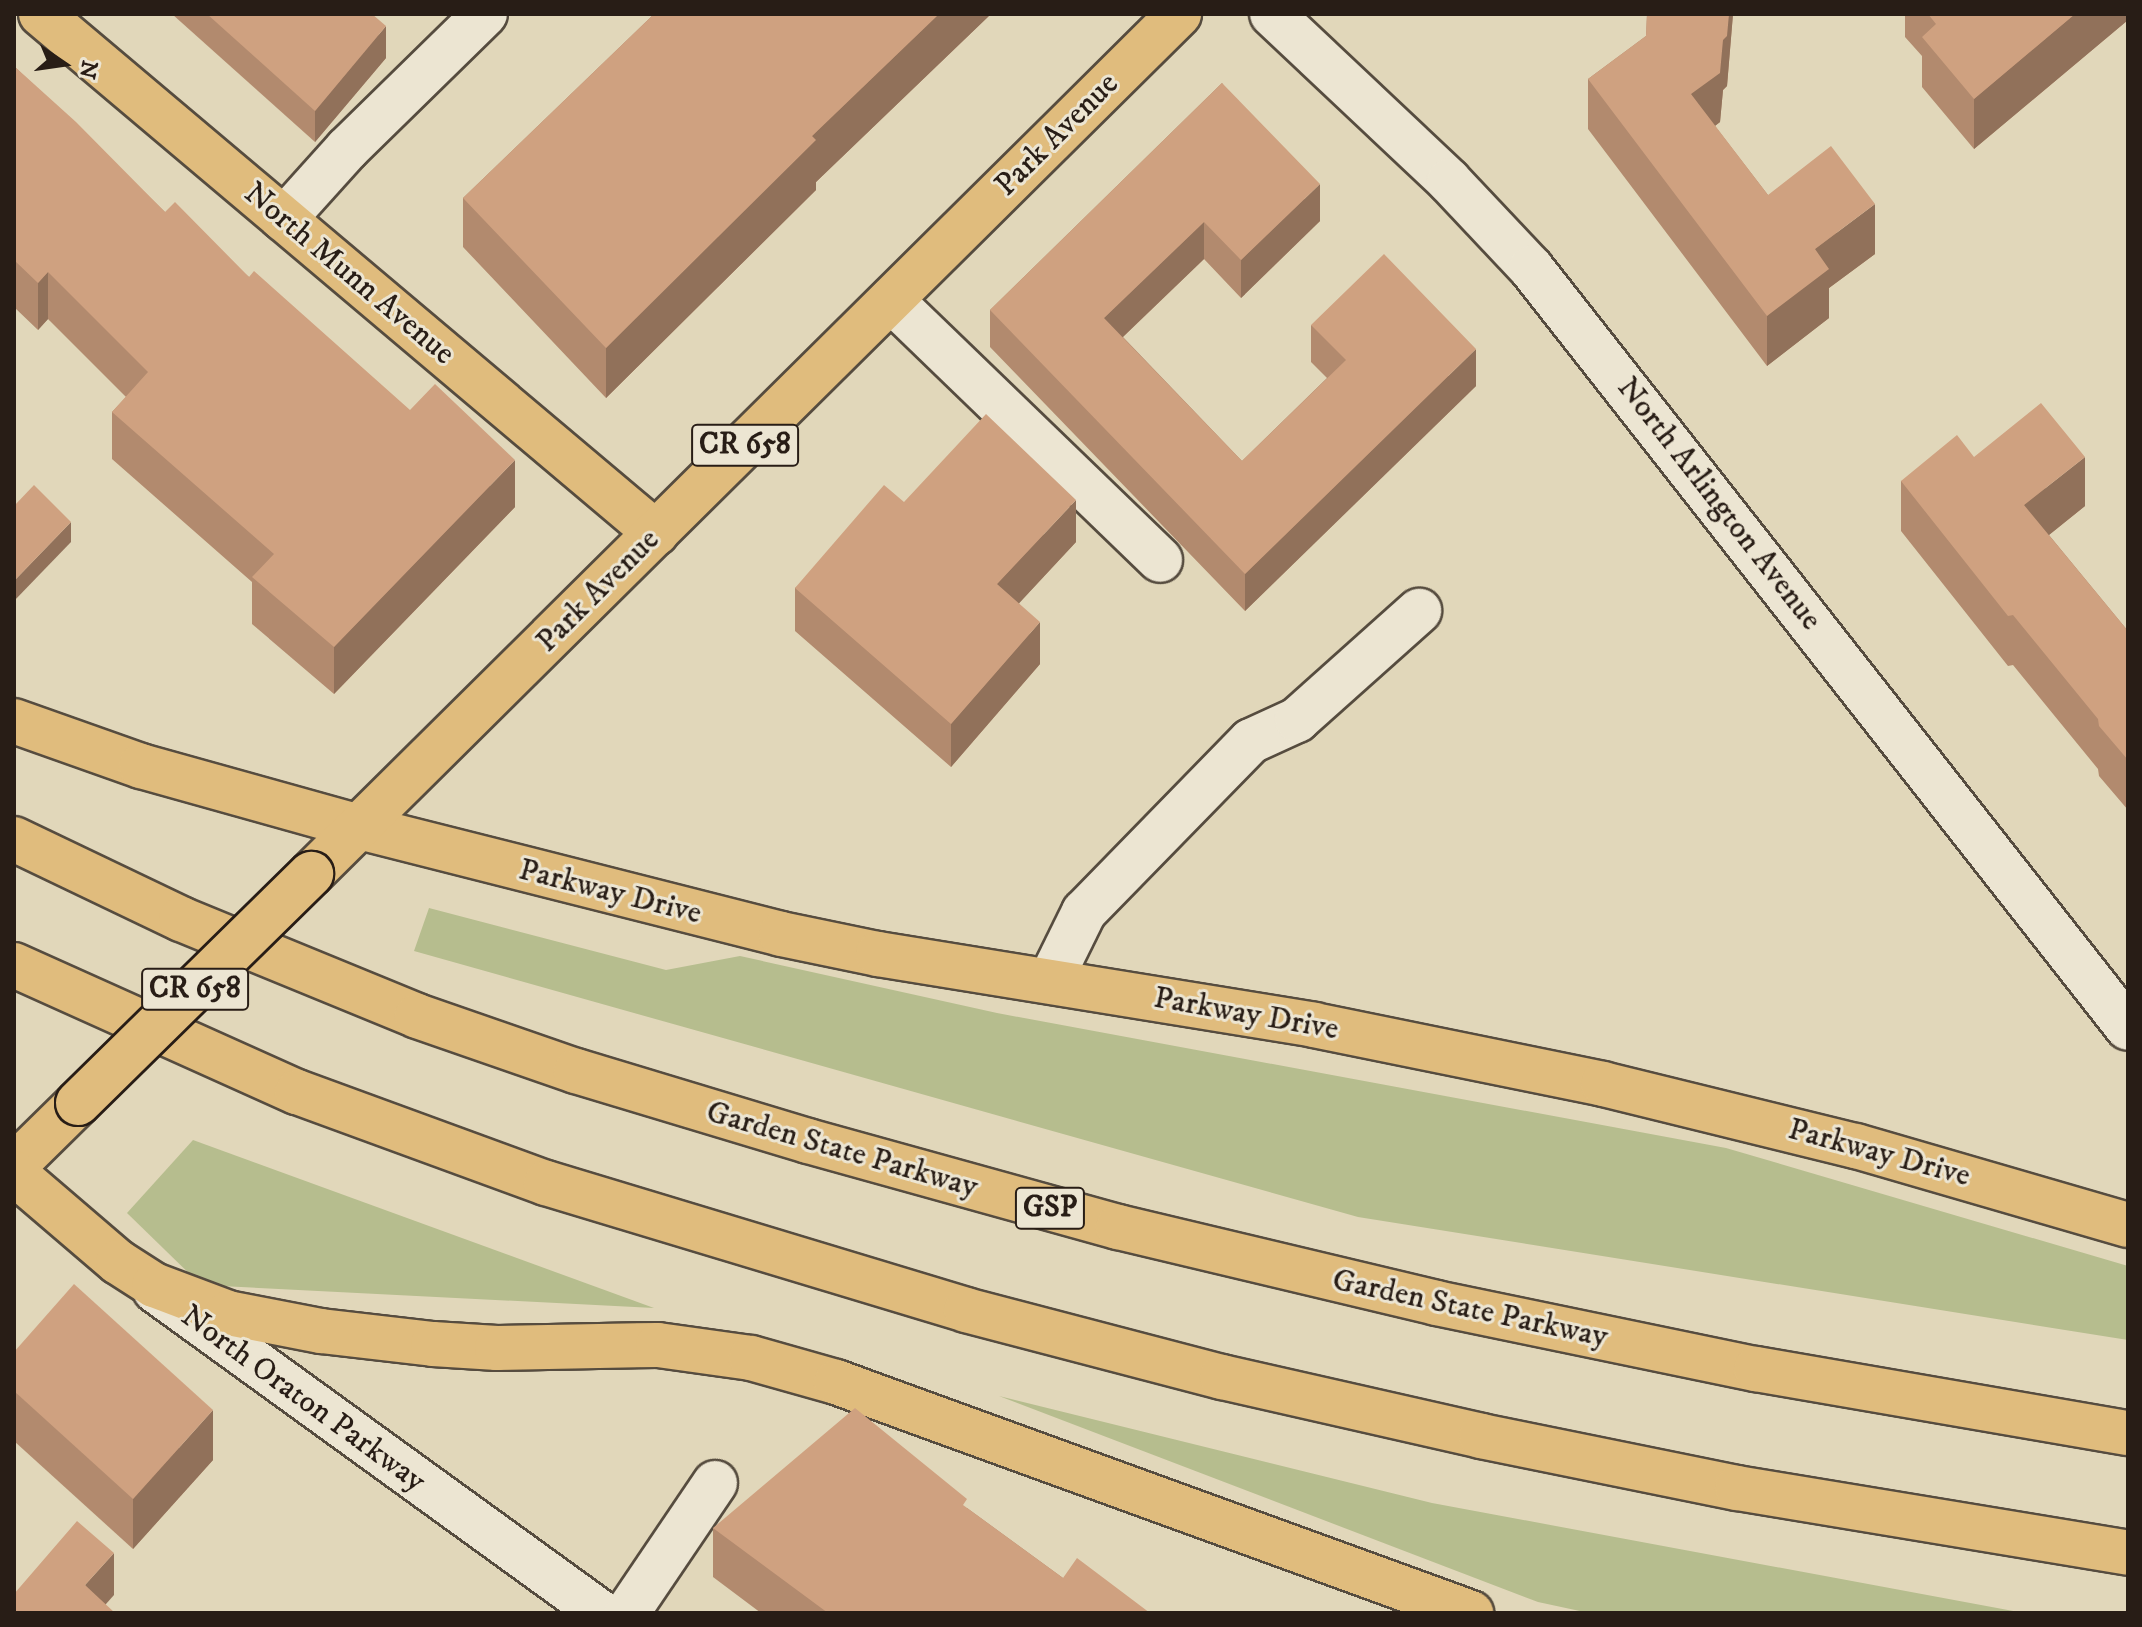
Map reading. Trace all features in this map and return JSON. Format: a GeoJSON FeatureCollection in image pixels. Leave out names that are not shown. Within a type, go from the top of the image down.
{"type":"FeatureCollection","features":[{"type":"Feature","properties":{"kind":"main road","name":"North Munn Avenue"},"geometry":{"type":"LineString","coordinates":[[41,14],[656,533]]}},
{"type":"Feature","properties":{"kind":"main road","name":"Park Avenue"},"geometry":{"type":"LineString","coordinates":[[14,1166],[1179,14]]}},
{"type":"Feature","properties":{"kind":"main road"},"geometry":{"type":"LineString","coordinates":[[14,721],[141,766],[359,827]]}},
{"type":"Feature","properties":{"kind":"main road","name":"Parkway Drive"},"geometry":{"type":"LineString","coordinates":[[359,827],[781,934],[1300,1022],[1603,1084],[1870,1149],[2128,1225]]}},
{"type":"Feature","properties":{"kind":"main road","name":"Garden State Parkway"},"geometry":{"type":"LineString","coordinates":[[14,839],[181,919],[417,1016],[576,1071],[808,1141],[1118,1227],[1436,1303],[1770,1372],[2128,1433]]}},
{"type":"Feature","properties":{"kind":"main road"},"geometry":{"type":"LineString","coordinates":[[14,965],[282,1086],[519,1173],[798,1262],[966,1310],[1222,1377],[1481,1436],[1737,1488],[2128,1553]]}},
{"type":"Feature","properties":{"kind":"main road","name":"North Oraton Parkway"},"geometry":{"type":"LineString","coordinates":[[14,1173],[118,1262]]}},
{"type":"Feature","properties":{"kind":"main road"},"geometry":{"type":"LineString","coordinates":[[118,1262],[154,1285],[188,1301],[228,1313],[321,1331],[497,1348],[658,1345],[751,1358],[836,1382],[1471,1613]]}},
{"type":"Feature","properties":{"kind":"street"},"geometry":{"type":"LineString","coordinates":[[284,219],[347,149],[485,14]]}},
{"type":"Feature","properties":{"kind":"street","name":"North Arlington Avenue"},"geometry":{"type":"LineString","coordinates":[[1272,14],[1449,181],[1531,268],[2128,1028]]}},
{"type":"Feature","properties":{"kind":"street"},"geometry":{"type":"LineString","coordinates":[[891,300],[1160,560]]}},
{"type":"Feature","properties":{"kind":"street"},"geometry":{"type":"LineString","coordinates":[[1050,981],[1084,912],[1251,741],[1297,720],[1419,611]]}},
{"type":"Feature","properties":{"kind":"street","name":"North Oraton Parkway"},"geometry":{"type":"LineString","coordinates":[[118,1262],[239,1354],[601,1613]]}},
{"type":"Feature","properties":{"kind":"street"},"geometry":{"type":"LineString","coordinates":[[627,1613],[715,1483]]}},
{"type":"Feature","properties":{"kind":"green space"},"geometry":{"type":"Polygon","coordinates":[[[429,908],[666,970],[740,956],[997,1013],[1726,1148],[2128,1266],[2128,1340],[1358,1217],[414,951],[429,908]]]}},
{"type":"Feature","properties":{"kind":"green space"},"geometry":{"type":"Polygon","coordinates":[[[193,1140],[654,1308],[201,1285],[127,1213],[193,1140]]]}},
{"type":"Feature","properties":{"kind":"green space"},"geometry":{"type":"Polygon","coordinates":[[[999,1396],[1432,1503],[2024,1613],[1589,1613],[1538,1602],[999,1396]]]}},
{"type":"Feature","properties":{"kind":"building"},"geometry":{"type":"Polygon","coordinates":[[[207,14],[372,14],[386,26],[315,111],[207,14]]]}},
{"type":"Feature","properties":{"kind":"building"},"geometry":{"type":"Polygon","coordinates":[[[654,14],[939,14],[812,136],[816,140],[606,348],[463,198],[654,14]]]}},
{"type":"Feature","properties":{"kind":"building"},"geometry":{"type":"Polygon","coordinates":[[[1647,14],[1729,14],[1720,73],[1691,94],[1768,195],[1831,146],[1875,204],[1815,249],[1829,269],[1767,316],[1588,79],[1646,36],[1647,14]]]}},
{"type":"Feature","properties":{"kind":"building"},"geometry":{"type":"Polygon","coordinates":[[[1928,14],[2075,14],[1974,99],[1922,37],[1936,24],[1928,14]]]}},
{"type":"Feature","properties":{"kind":"building"},"geometry":{"type":"Polygon","coordinates":[[[14,66],[76,122],[165,212],[175,202],[249,277],[254,271],[410,410],[435,384],[515,460],[334,647],[252,577],[274,554],[112,412],[148,372],[48,272],[38,283],[14,260],[14,66]]]}},
{"type":"Feature","properties":{"kind":"building"},"geometry":{"type":"Polygon","coordinates":[[[1222,83],[1320,184],[1241,260],[1204,222],[1104,318],[1242,461],[1346,360],[1311,325],[1384,254],[1476,349],[1245,574],[990,310],[1222,83]]]}},
{"type":"Feature","properties":{"kind":"building"},"geometry":{"type":"Polygon","coordinates":[[[2041,403],[2085,457],[2024,505],[2128,631],[2128,760],[2099,726],[2098,719],[2013,615],[2008,616],[1901,481],[1957,435],[1974,457],[2041,403]]]}},
{"type":"Feature","properties":{"kind":"building"},"geometry":{"type":"Polygon","coordinates":[[[986,414],[1076,500],[997,584],[1040,622],[951,724],[795,588],[884,485],[904,502],[986,414]]]}},
{"type":"Feature","properties":{"kind":"building"},"geometry":{"type":"Polygon","coordinates":[[[34,485],[71,522],[14,581],[14,506],[34,485]]]}},
{"type":"Feature","properties":{"kind":"building"},"geometry":{"type":"Polygon","coordinates":[[[74,1284],[213,1410],[133,1499],[14,1391],[14,1352],[74,1284]]]}},
{"type":"Feature","properties":{"kind":"building"},"geometry":{"type":"Polygon","coordinates":[[[855,1408],[967,1499],[963,1505],[1063,1578],[1077,1558],[1150,1613],[828,1613],[713,1528],[855,1408]]]}},
{"type":"Feature","properties":{"kind":"building"},"geometry":{"type":"Polygon","coordinates":[[[77,1521],[114,1553],[85,1585],[115,1613],[14,1613],[14,1594],[77,1521]]]}}]}
